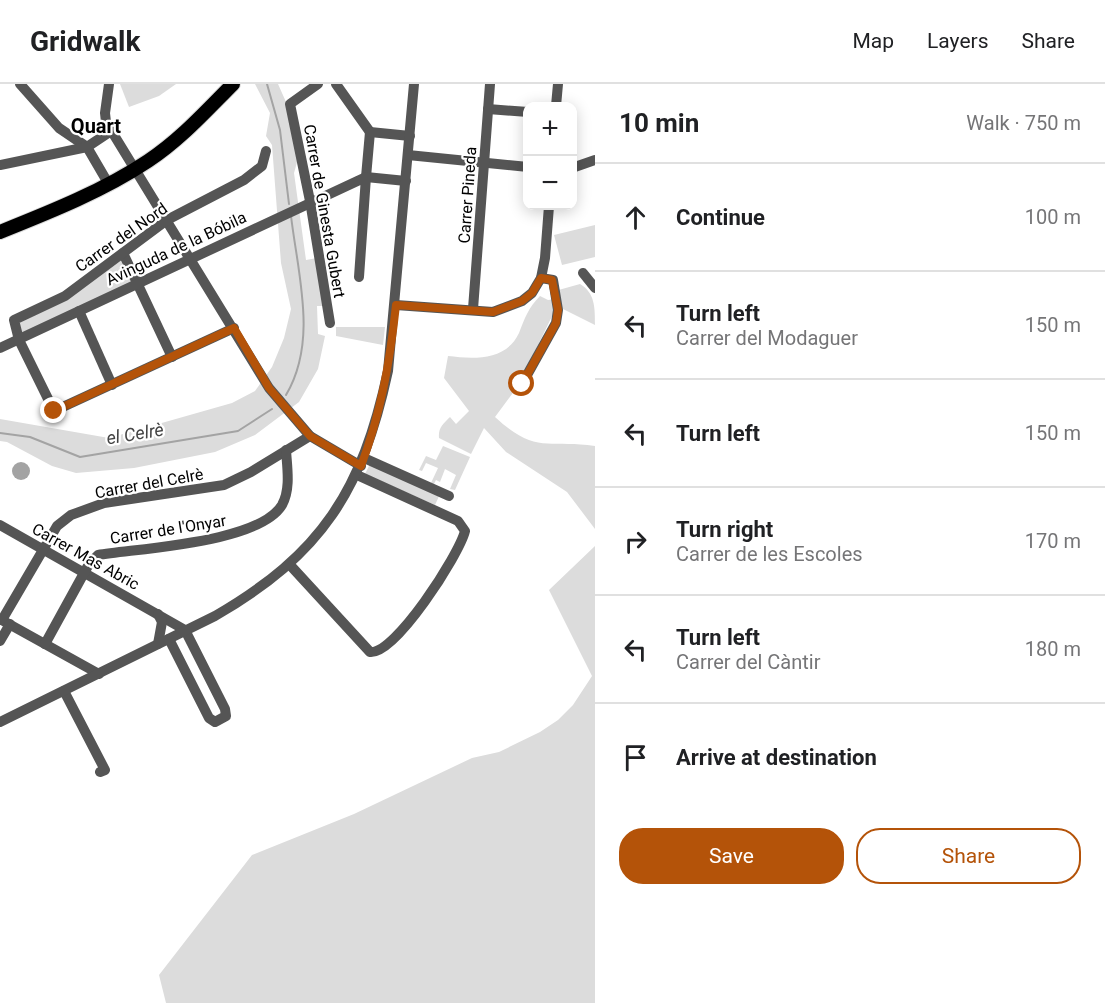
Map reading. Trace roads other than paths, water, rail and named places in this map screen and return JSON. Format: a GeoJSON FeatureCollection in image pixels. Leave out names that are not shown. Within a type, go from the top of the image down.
{"type":"FeatureCollection","features":[{"type":"Feature","properties":{"kind":"main road"},"geometry":{"type":"LineString","coordinates":[[0,232],[59,209],[134,169],[184,133],[233,84]]}},
{"type":"Feature","properties":{"kind":"street"},"geometry":{"type":"LineString","coordinates":[[20,84],[59,128],[87,147],[108,183]]}},
{"type":"Feature","properties":{"kind":"street"},"geometry":{"type":"LineString","coordinates":[[109,84],[105,113],[111,131],[192,258],[269,388],[310,436],[458,521],[465,531],[463,540],[441,577],[398,634],[381,650],[370,652],[290,565]]}},
{"type":"Feature","properties":{"kind":"street","name":"Carrer de Ginesta Gubert"},"geometry":{"type":"LineString","coordinates":[[318,84],[290,104],[310,201],[330,323]]}},
{"type":"Feature","properties":{"kind":"street"},"geometry":{"type":"LineString","coordinates":[[336,84],[370,132],[359,277]]}},
{"type":"Feature","properties":{"kind":"street"},"geometry":{"type":"LineString","coordinates":[[0,722],[249,597],[290,565],[309,546],[335,512],[360,466],[379,414],[386,382],[396,305],[414,84]]}},
{"type":"Feature","properties":{"kind":"street","name":"Carrer Pineda"},"geometry":{"type":"LineString","coordinates":[[473,309],[490,84]]}},
{"type":"Feature","properties":{"kind":"street"},"geometry":{"type":"LineString","coordinates":[[556,102],[558,84]]}},
{"type":"Feature","properties":{"kind":"street"},"geometry":{"type":"LineString","coordinates":[[488,109],[523,112]]}},
{"type":"Feature","properties":{"kind":"street"},"geometry":{"type":"LineString","coordinates":[[0,165],[87,147],[111,131]]}},
{"type":"Feature","properties":{"kind":"street"},"geometry":{"type":"LineString","coordinates":[[370,132],[410,136]]}},
{"type":"Feature","properties":{"kind":"street","name":"Carrer del Nord"},"geometry":{"type":"LineString","coordinates":[[19,340],[14,320],[65,296],[167,220],[244,180],[262,166],[266,152]]}},
{"type":"Feature","properties":{"kind":"street"},"geometry":{"type":"LineString","coordinates":[[408,155],[523,167]]}},
{"type":"Feature","properties":{"kind":"street"},"geometry":{"type":"LineString","coordinates":[[577,167],[595,160]]}},
{"type":"Feature","properties":{"kind":"street"},"geometry":{"type":"LineString","coordinates":[[366,177],[406,181]]}},
{"type":"Feature","properties":{"kind":"street","name":"Avinguda de la Bóbila"},"geometry":{"type":"LineString","coordinates":[[0,348],[310,201],[366,177]]}},
{"type":"Feature","properties":{"kind":"street"},"geometry":{"type":"LineString","coordinates":[[396,305],[493,312],[506,309],[532,293],[541,278],[549,210]]}},
{"type":"Feature","properties":{"kind":"street"},"geometry":{"type":"LineString","coordinates":[[123,253],[172,357]]}},
{"type":"Feature","properties":{"kind":"street"},"geometry":{"type":"LineString","coordinates":[[583,273],[595,288]]}},
{"type":"Feature","properties":{"kind":"street"},"geometry":{"type":"LineString","coordinates":[[522,384],[556,323],[558,310],[552,280],[541,278]]}},
{"type":"Feature","properties":{"kind":"street"},"geometry":{"type":"LineString","coordinates":[[78,311],[112,385]]}},
{"type":"Feature","properties":{"kind":"street"},"geometry":{"type":"LineString","coordinates":[[19,340],[54,411],[234,328]]}},
{"type":"Feature","properties":{"kind":"street","name":"Carrer del Celrè"},"geometry":{"type":"LineString","coordinates":[[0,641],[4,621],[43,549],[57,526],[70,515],[104,503],[224,485],[251,472],[310,436]]}},
{"type":"Feature","properties":{"kind":"street","name":"Carrer de l'Onyar"},"geometry":{"type":"LineString","coordinates":[[45,644],[85,572],[98,555],[218,538],[246,530],[265,519],[284,502],[287,487],[286,450]]}},
{"type":"Feature","properties":{"kind":"street"},"geometry":{"type":"LineString","coordinates":[[360,466],[449,496]]}},
{"type":"Feature","properties":{"kind":"street","name":"Carrer Mas Abric"},"geometry":{"type":"LineString","coordinates":[[0,525],[185,630]]}},
{"type":"Feature","properties":{"kind":"street"},"geometry":{"type":"LineString","coordinates":[[158,614],[162,622],[158,644]]}},
{"type":"Feature","properties":{"kind":"street"},"geometry":{"type":"LineString","coordinates":[[4,621],[99,674]]}},
{"type":"Feature","properties":{"kind":"street"},"geometry":{"type":"LineString","coordinates":[[169,639],[209,718],[215,722],[226,716],[185,630]]}},
{"type":"Feature","properties":{"kind":"street"},"geometry":{"type":"LineString","coordinates":[[64,691],[105,770],[100,772]]}},
{"type":"Feature","properties":{"kind":"waterway","name":"el Celrè"},"geometry":{"type":"LineString","coordinates":[[267,84],[280,130],[289,204]]}},
{"type":"Feature","properties":{"kind":"waterway","name":"el Celrè"},"geometry":{"type":"LineString","coordinates":[[286,395],[296,374],[303,330],[301,284],[291,216]]}},
{"type":"Feature","properties":{"kind":"waterway","name":"el Celrè"},"geometry":{"type":"LineString","coordinates":[[0,433],[30,437],[80,457],[238,431],[272,409]]}},
{"type":"Feature","properties":{"kind":"district","name":"Quart"},"geometry":{"type":"Point","coordinates":[96,126]}}]}
